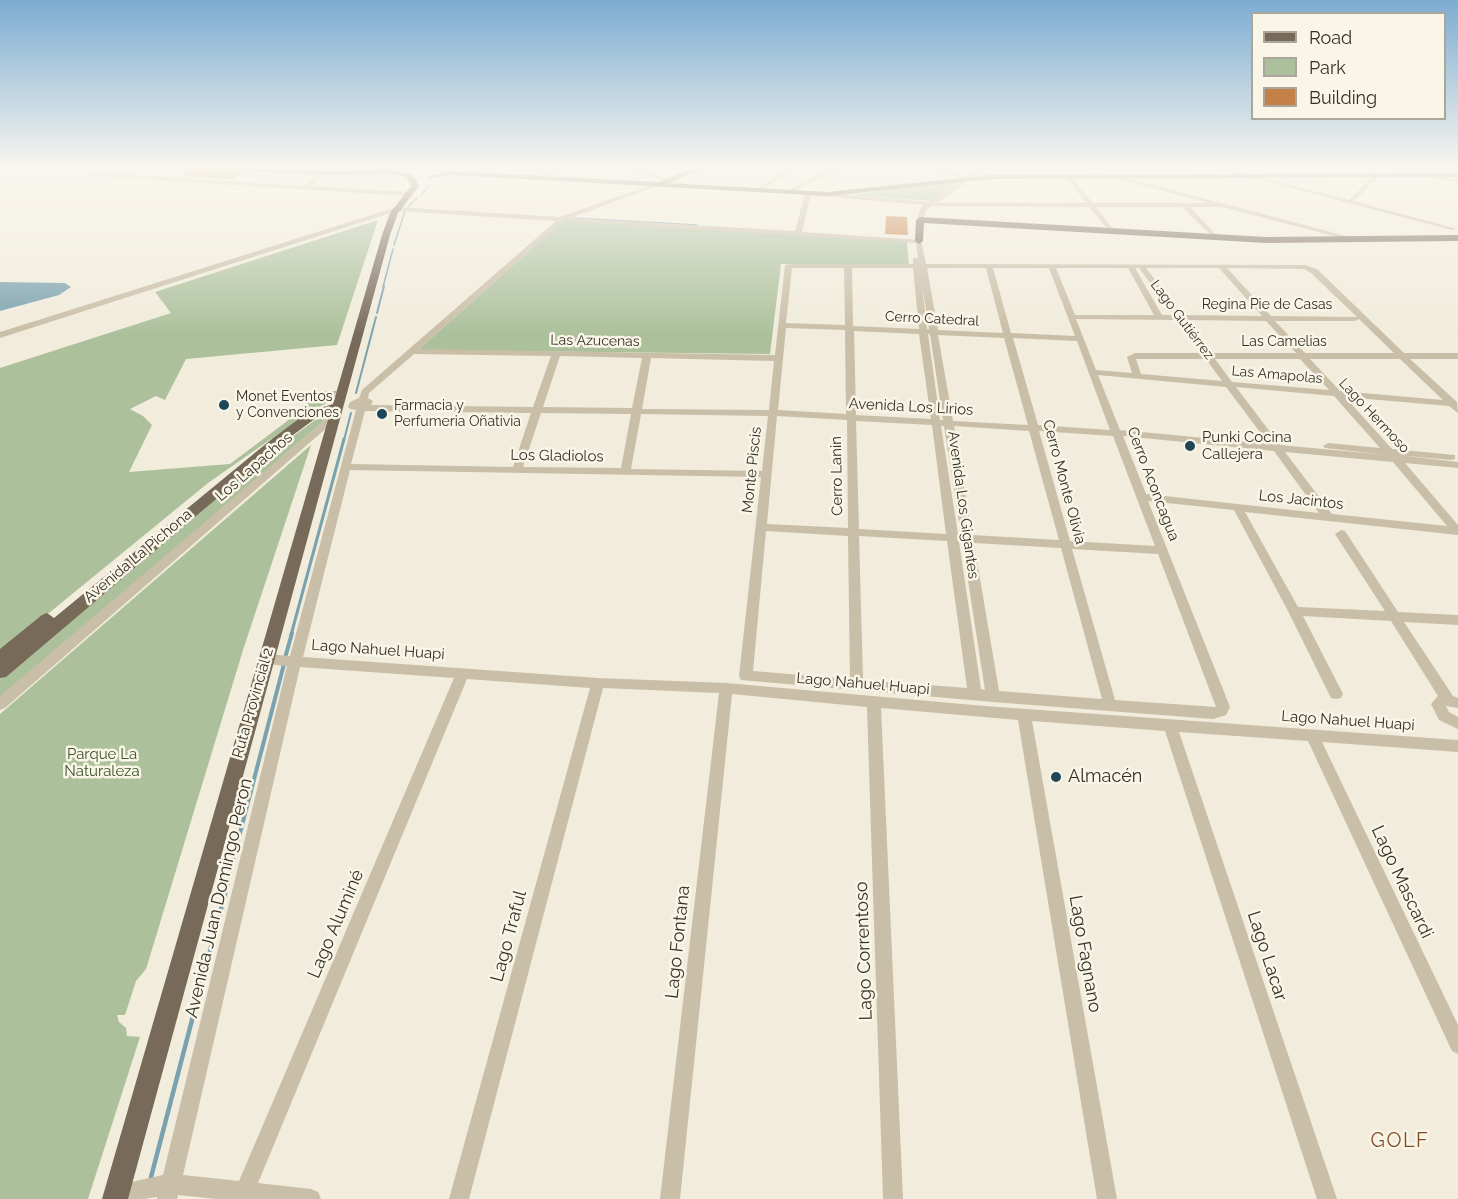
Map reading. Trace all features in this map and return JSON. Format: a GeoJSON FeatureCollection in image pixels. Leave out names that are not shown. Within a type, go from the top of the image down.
{"type":"FeatureCollection","features":[{"type":"Feature","properties":{"kind":"main road","name":"Ruta Provincial 2"},"geometry":{"type":"LineString","coordinates":[[115,1196],[391,223]]}},
{"type":"Feature","properties":{"kind":"main road"},"geometry":{"type":"LineString","coordinates":[[919,241],[920,223]]}},
{"type":"Feature","properties":{"kind":"main road"},"geometry":{"type":"LineString","coordinates":[[967,223],[1287,241],[1457,234]]}},
{"type":"Feature","properties":{"kind":"main road"},"geometry":{"type":"LineString","coordinates":[[338,406],[360,403]]}},
{"type":"Feature","properties":{"kind":"main road","name":"Avenida La Pichona"},"geometry":{"type":"LineString","coordinates":[[0,672],[277,441],[312,415],[338,406],[360,403]]}},
{"type":"Feature","properties":{"kind":"main road","name":"Avenida La Pichona"},"geometry":{"type":"LineString","coordinates":[[0,658],[210,485],[277,441]]}},
{"type":"Feature","properties":{"kind":"street"},"geometry":{"type":"LineString","coordinates":[[0,335],[352,223]]}},
{"type":"Feature","properties":{"kind":"street"},"geometry":{"type":"LineString","coordinates":[[360,403],[365,392],[557,223]]}},
{"type":"Feature","properties":{"kind":"street"},"geometry":{"type":"LineString","coordinates":[[641,223],[919,241]]}},
{"type":"Feature","properties":{"kind":"street"},"geometry":{"type":"LineString","coordinates":[[798,233],[801,223]]}},
{"type":"Feature","properties":{"kind":"street"},"geometry":{"type":"LineString","coordinates":[[1105,223],[1112,232]]}},
{"type":"Feature","properties":{"kind":"street"},"geometry":{"type":"LineString","coordinates":[[1201,223],[1216,238]]}},
{"type":"Feature","properties":{"kind":"street"},"geometry":{"type":"LineString","coordinates":[[1291,223],[1353,239]]}},
{"type":"Feature","properties":{"kind":"street"},"geometry":{"type":"LineString","coordinates":[[1420,223],[1457,234]]}},
{"type":"Feature","properties":{"kind":"street","name":"Avenida Los Gigantes"},"geometry":{"type":"LineString","coordinates":[[919,241],[919,267],[929,332],[947,420],[967,539],[984,696]]}},
{"type":"Feature","properties":{"kind":"street"},"geometry":{"type":"LineString","coordinates":[[848,266],[1301,267],[1314,271],[1458,419]]}},
{"type":"Feature","properties":{"kind":"street","name":"Monte Piscis"},"geometry":{"type":"LineString","coordinates":[[746,676],[788,267],[848,266]]}},
{"type":"Feature","properties":{"kind":"street","name":"Cerro Lanin"},"geometry":{"type":"LineString","coordinates":[[848,266],[858,685]]}},
{"type":"Feature","properties":{"kind":"street"},"geometry":{"type":"LineString","coordinates":[[1130,266],[1160,318]]}},
{"type":"Feature","properties":{"kind":"street","name":"Lago Gutiérrez"},"geometry":{"type":"LineString","coordinates":[[1141,266],[1329,518]]}},
{"type":"Feature","properties":{"kind":"street","name":"Lago Hermoso"},"geometry":{"type":"LineString","coordinates":[[1221,266],[1458,531]]}},
{"type":"Feature","properties":{"kind":"street","name":"Cerro Monte Olivia"},"geometry":{"type":"LineString","coordinates":[[989,267],[1110,705]]}},
{"type":"Feature","properties":{"kind":"street","name":"Cerro Aconcagua"},"geometry":{"type":"LineString","coordinates":[[1052,267],[1224,707],[1221,711]]}},
{"type":"Feature","properties":{"kind":"street"},"geometry":{"type":"LineString","coordinates":[[1301,267],[1354,319],[1456,406]]}},
{"type":"Feature","properties":{"kind":"street","name":"Regina Pie de Casas"},"geometry":{"type":"LineString","coordinates":[[1072,317],[1354,319]]}},
{"type":"Feature","properties":{"kind":"street","name":"Cerro Catedral"},"geometry":{"type":"LineString","coordinates":[[782,325],[1080,339]]}},
{"type":"Feature","properties":{"kind":"street","name":"Avenida Los Gigantes"},"geometry":{"type":"LineString","coordinates":[[929,332],[936,420],[952,538],[984,696]]}},
{"type":"Feature","properties":{"kind":"street","name":"Las Azucenas"},"geometry":{"type":"LineString","coordinates":[[411,351],[778,358]]}},
{"type":"Feature","properties":{"kind":"street"},"geometry":{"type":"LineString","coordinates":[[517,470],[556,354]]}},
{"type":"Feature","properties":{"kind":"street"},"geometry":{"type":"LineString","coordinates":[[625,472],[647,356]]}},
{"type":"Feature","properties":{"kind":"street","name":"Las Camelias"},"geometry":{"type":"LineString","coordinates":[[1138,377],[1131,357],[1458,356]]}},
{"type":"Feature","properties":{"kind":"street","name":"Las Amapolas"},"geometry":{"type":"LineString","coordinates":[[1094,372],[1441,402],[1456,406]]}},
{"type":"Feature","properties":{"kind":"street","name":"Avenida Los Lirios"},"geometry":{"type":"LineString","coordinates":[[360,403],[773,410],[1116,429],[1458,465]]}},
{"type":"Feature","properties":{"kind":"street","name":"Avenida Juan Domingo Peron"},"geometry":{"type":"LineString","coordinates":[[169,1191],[360,403]]}},
{"type":"Feature","properties":{"kind":"street","name":"Los Lapachos"},"geometry":{"type":"LineString","coordinates":[[0,704],[338,406]]}},
{"type":"Feature","properties":{"kind":"street","name":"Avenida Los Lirios"},"geometry":{"type":"LineString","coordinates":[[1275,445],[1386,450],[1458,457]]}},
{"type":"Feature","properties":{"kind":"street","name":"Los Gladiolos"},"geometry":{"type":"LineString","coordinates":[[346,467],[767,474]]}},
{"type":"Feature","properties":{"kind":"street","name":"Los Jacintos"},"geometry":{"type":"LineString","coordinates":[[1141,497],[1458,531]]}},
{"type":"Feature","properties":{"kind":"street"},"geometry":{"type":"LineString","coordinates":[[1238,508],[1294,610],[1336,694]]}},
{"type":"Feature","properties":{"kind":"street"},"geometry":{"type":"LineString","coordinates":[[1446,516],[1458,517]]}},
{"type":"Feature","properties":{"kind":"street"},"geometry":{"type":"LineString","coordinates":[[761,527],[1162,550]]}},
{"type":"Feature","properties":{"kind":"street"},"geometry":{"type":"LineString","coordinates":[[1341,534],[1453,702]]}},
{"type":"Feature","properties":{"kind":"street"},"geometry":{"type":"LineString","coordinates":[[1294,610],[1458,620]]}},
{"type":"Feature","properties":{"kind":"street","name":"Lago Nahuel Huapi"},"geometry":{"type":"LineString","coordinates":[[266,659],[598,683],[726,688],[986,712],[1458,746]]}},
{"type":"Feature","properties":{"kind":"street","name":"Lago Aluminé"},"geometry":{"type":"LineString","coordinates":[[245,1191],[463,673]]}},
{"type":"Feature","properties":{"kind":"street","name":"Lago Nahuel Huapi"},"geometry":{"type":"LineString","coordinates":[[746,676],[1213,713],[1221,711]]}},
{"type":"Feature","properties":{"kind":"street","name":"Lago Traful"},"geometry":{"type":"LineString","coordinates":[[459,1199],[598,683]]}},
{"type":"Feature","properties":{"kind":"street","name":"Lago Fontana"},"geometry":{"type":"LineString","coordinates":[[670,1199],[726,688]]}},
{"type":"Feature","properties":{"kind":"street"},"geometry":{"type":"LineString","coordinates":[[984,696],[986,712]]}},
{"type":"Feature","properties":{"kind":"street","name":"Lago Correntoso"},"geometry":{"type":"LineString","coordinates":[[874,701],[893,1199]]}},
{"type":"Feature","properties":{"kind":"street"},"geometry":{"type":"LineString","coordinates":[[1453,702],[1440,702],[1438,708],[1444,716],[1458,723]]}},
{"type":"Feature","properties":{"kind":"street","name":"Lago Fagnano"},"geometry":{"type":"LineString","coordinates":[[1024,715],[1107,1199]]}},
{"type":"Feature","properties":{"kind":"street","name":"Lago Lacar"},"geometry":{"type":"LineString","coordinates":[[1170,724],[1327,1199]]}},
{"type":"Feature","properties":{"kind":"street","name":"Lago Mascardi"},"geometry":{"type":"LineString","coordinates":[[1312,735],[1458,1046]]}},
{"type":"Feature","properties":{"kind":"street"},"geometry":{"type":"LineString","coordinates":[[115,1196],[169,1191],[245,1191],[311,1199]]}},
{"type":"Feature","properties":{"kind":"green space"},"geometry":{"type":"Polygon","coordinates":[[[369,223],[377,223],[337,345],[186,359],[165,400],[156,396],[130,409],[143,416],[152,425],[129,472],[230,464],[286,422],[318,391],[337,391],[332,400],[308,413],[208,483],[0,653],[0,368],[171,313],[155,292],[369,223]]]}},
{"type":"Feature","properties":{"kind":"green space"},"geometry":{"type":"Polygon","coordinates":[[[561,223],[610,223],[907,242],[909,265],[781,264],[770,354],[418,350],[561,223]]]}},
{"type":"Feature","properties":{"kind":"green space"},"geometry":{"type":"Polygon","coordinates":[[[318,418],[326,419],[0,699],[0,677],[231,482],[318,418]]]}},
{"type":"Feature","properties":{"kind":"green space","name":"Parque La Naturaleza"},"geometry":{"type":"Polygon","coordinates":[[[311,445],[243,650],[146,969],[136,981],[125,1015],[117,1015],[119,1022],[126,1028],[127,1036],[140,1037],[88,1199],[0,1199],[0,714],[311,445]]]}},
{"type":"Feature","properties":{"kind":"water"},"geometry":{"type":"Polygon","coordinates":[[[0,282],[65,283],[71,287],[59,295],[0,311],[0,282]]]}},
{"type":"Feature","properties":{"kind":"building"},"geometry":{"type":"Polygon","coordinates":[[[886,223],[907,223],[908,235],[885,234],[886,223]]]}},
{"type":"Feature","properties":{"kind":"waterway"},"geometry":{"type":"LineString","coordinates":[[394,245],[401,223]]}},
{"type":"Feature","properties":{"kind":"waterway"},"geometry":{"type":"LineString","coordinates":[[661,223],[697,225]]}},
{"type":"Feature","properties":{"kind":"waterway"},"geometry":{"type":"LineString","coordinates":[[383,287],[393,249]]}},
{"type":"Feature","properties":{"kind":"waterway"},"geometry":{"type":"LineString","coordinates":[[377,313],[384,286]]}},
{"type":"Feature","properties":{"kind":"waterway"},"geometry":{"type":"LineString","coordinates":[[356,393],[376,317]]}},
{"type":"Feature","properties":{"kind":"waterway"},"geometry":{"type":"LineString","coordinates":[[344,440],[351,413]]}},
{"type":"Feature","properties":{"kind":"waterway"},"geometry":{"type":"LineString","coordinates":[[291,635],[344,439]]}},
{"type":"Feature","properties":{"kind":"waterway"},"geometry":{"type":"LineString","coordinates":[[285,658],[292,633]]}},
{"type":"Feature","properties":{"kind":"waterway"},"geometry":{"type":"LineString","coordinates":[[227,883],[284,664]]}},
{"type":"Feature","properties":{"kind":"waterway"},"geometry":{"type":"LineString","coordinates":[[150,1181],[228,882]]}},
{"type":"Feature","properties":{"kind":"place","name":"Monet Eventos y Convenciones"},"geometry":{"type":"Point","coordinates":[224,405]}},
{"type":"Feature","properties":{"kind":"place","name":"Farmacia y Perfumeria Oñativia"},"geometry":{"type":"Point","coordinates":[382,414]}},
{"type":"Feature","properties":{"kind":"place","name":"Punki Cocina Callejera"},"geometry":{"type":"Point","coordinates":[1190,446]}},
{"type":"Feature","properties":{"kind":"place","name":"Almacén"},"geometry":{"type":"Point","coordinates":[1056,777]}},
{"type":"Feature","properties":{"kind":"district","name":"GOLF"},"geometry":{"type":"Point","coordinates":[1400,1141]}}]}
